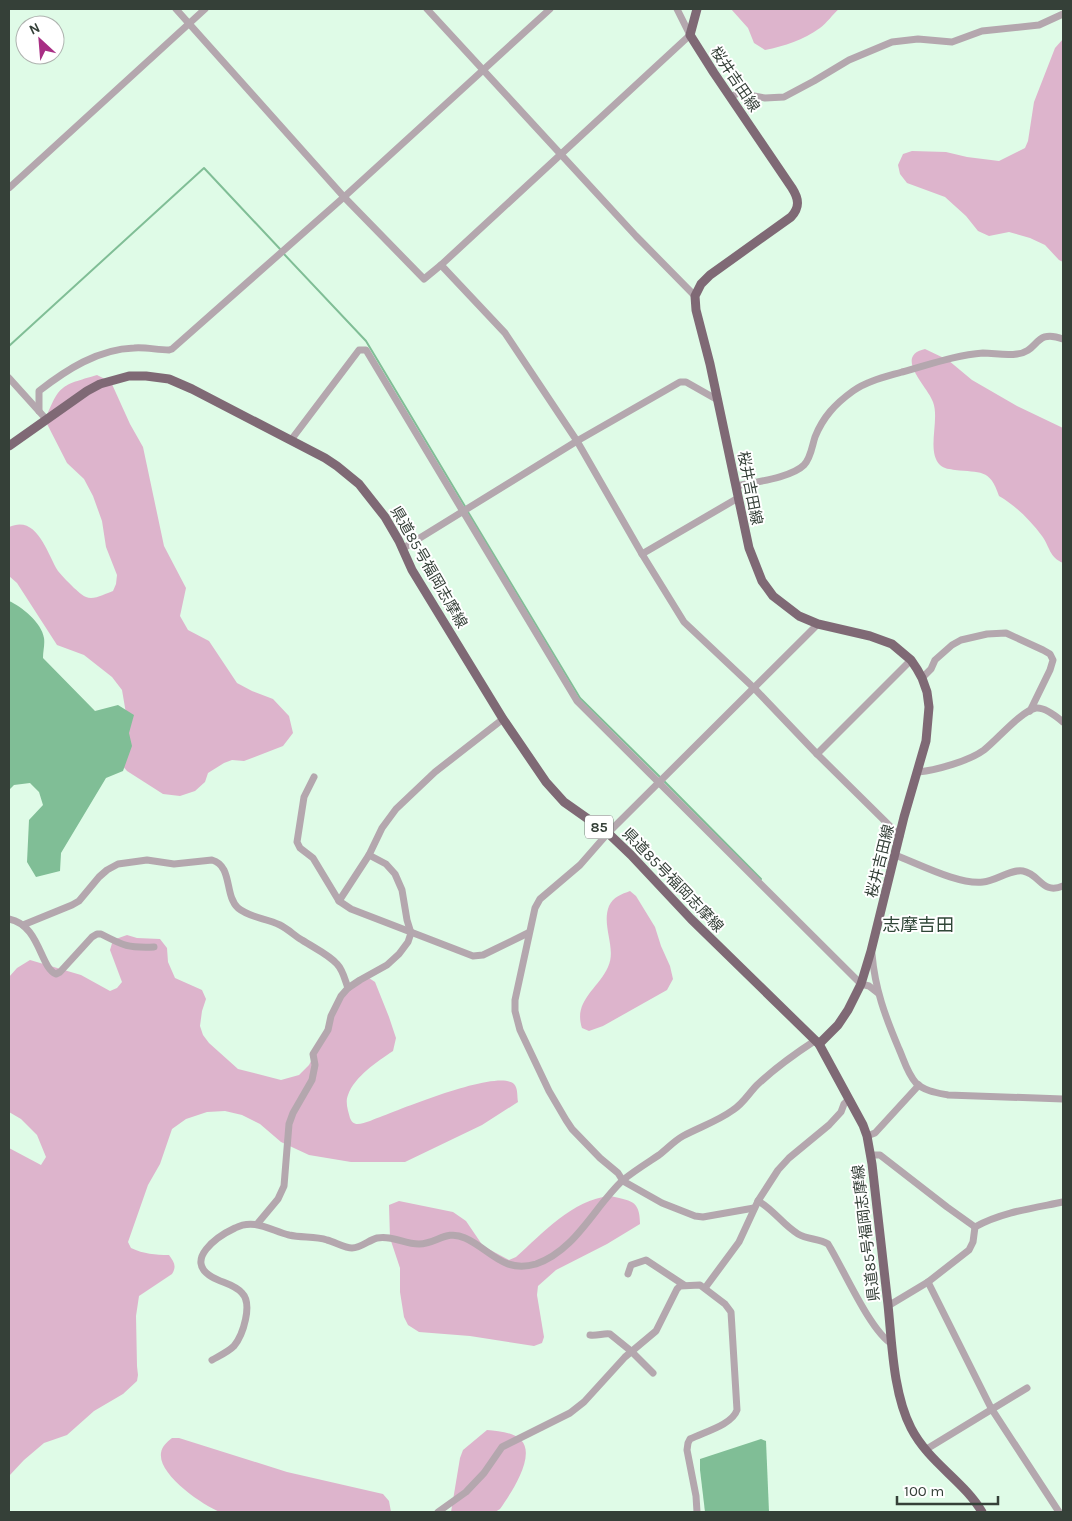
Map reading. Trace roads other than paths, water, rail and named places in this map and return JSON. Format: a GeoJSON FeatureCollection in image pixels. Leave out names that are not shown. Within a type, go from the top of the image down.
{"type":"FeatureCollection","features":[{"type":"Feature","properties":{"kind":"main road"},"geometry":{"type":"LineString","coordinates":[[690,35],[697,9]]}},
{"type":"Feature","properties":{"kind":"main road","name":"桜井吉田線"},"geometry":{"type":"LineString","coordinates":[[690,35],[792,188],[797,196],[798,204],[796,211],[791,217],[710,275],[700,284],[695,296],[696,310],[710,364],[748,548],[762,581],[773,596],[799,616],[818,624],[870,636],[892,644],[911,660],[922,678],[929,707],[926,741],[861,984],[856,998],[843,1018],[818,1042]]}},
{"type":"Feature","properties":{"kind":"main road","name":"県道85号福岡志摩線"},"geometry":{"type":"LineString","coordinates":[[9,446],[100,384],[129,376],[146,376],[169,379],[192,389],[337,466],[359,484],[386,517],[412,570],[503,719],[528,758],[554,791],[574,810],[608,833],[631,854],[732,960],[818,1042],[867,1136],[871,1155],[892,1344],[905,1414],[925,1450],[982,1512]]}},
{"type":"Feature","properties":{"kind":"street"},"geometry":{"type":"LineString","coordinates":[[176,9],[344,197],[424,279],[690,35],[677,9]]}},
{"type":"Feature","properties":{"kind":"street"},"geometry":{"type":"LineString","coordinates":[[9,188],[205,9]]}},
{"type":"Feature","properties":{"kind":"street"},"geometry":{"type":"LineString","coordinates":[[427,9],[484,69],[560,155],[695,296]]}},
{"type":"Feature","properties":{"kind":"street"},"geometry":{"type":"LineString","coordinates":[[39,411],[39,390],[79,364],[125,348],[172,349],[344,197],[550,9]]}},
{"type":"Feature","properties":{"kind":"street"},"geometry":{"type":"LineString","coordinates":[[730,97],[738,94],[764,98],[784,97],[850,60],[892,42],[918,39],[952,42],[982,31],[1039,25],[1063,14]]}},
{"type":"Feature","properties":{"kind":"street"},"geometry":{"type":"LineString","coordinates":[[441,265],[505,333],[577,441],[642,554],[684,622],[754,688],[817,754],[900,836]]}},
{"type":"Feature","properties":{"kind":"street"},"geometry":{"type":"LineString","coordinates":[[736,486],[796,471],[805,464],[827,413],[860,386],[919,367],[965,356],[985,353],[1001,355],[1020,354],[1044,336],[1049,335],[1063,339]]}},
{"type":"Feature","properties":{"kind":"street"},"geometry":{"type":"LineString","coordinates":[[291,440],[359,350],[366,350],[577,701],[861,984],[869,986],[878,993]]}},
{"type":"Feature","properties":{"kind":"street"},"geometry":{"type":"LineString","coordinates":[[9,378],[46,420]]}},
{"type":"Feature","properties":{"kind":"street"},"geometry":{"type":"LineString","coordinates":[[402,549],[577,441],[680,382],[686,382],[716,399]]}},
{"type":"Feature","properties":{"kind":"street"},"geometry":{"type":"LineString","coordinates":[[642,554],[738,498]]}},
{"type":"Feature","properties":{"kind":"street"},"geometry":{"type":"LineString","coordinates":[[818,624],[608,833],[580,865],[540,900],[532,916],[528,933],[515,1011],[520,1030],[566,1120],[595,1152],[618,1173],[623,1181],[662,1203],[695,1216],[703,1217],[756,1204],[766,1205],[799,1235],[822,1240],[828,1244],[868,1315],[886,1341],[892,1344]]}},
{"type":"Feature","properties":{"kind":"street"},"geometry":{"type":"LineString","coordinates":[[922,678],[931,669],[935,660],[952,645],[961,640],[987,634],[1006,633],[1050,654],[1053,660],[1030,711]]}},
{"type":"Feature","properties":{"kind":"street"},"geometry":{"type":"LineString","coordinates":[[817,754],[911,660]]}},
{"type":"Feature","properties":{"kind":"street"},"geometry":{"type":"LineString","coordinates":[[918,772],[961,761],[981,752],[1016,721],[1036,708],[1043,709],[1063,722]]}},
{"type":"Feature","properties":{"kind":"street"},"geometry":{"type":"LineString","coordinates":[[339,901],[369,855],[387,820],[435,772],[503,719]]}},
{"type":"Feature","properties":{"kind":"street"},"geometry":{"type":"LineString","coordinates":[[314,777],[304,797],[296,842],[300,848],[313,858],[339,901],[351,910],[473,956],[483,955],[528,933]]}},
{"type":"Feature","properties":{"kind":"street"},"geometry":{"type":"LineString","coordinates":[[258,1223],[281,1195],[286,1175],[286,1148],[293,1113],[312,1080],[315,1065],[313,1054],[328,1030],[336,1004],[348,988],[387,965],[399,954],[408,942],[411,933],[406,920],[402,890],[395,874],[386,864],[369,855]]}},
{"type":"Feature","properties":{"kind":"street"},"geometry":{"type":"LineString","coordinates":[[895,855],[960,880],[974,883],[997,879],[1021,870],[1027,872],[1048,888],[1055,889],[1063,886]]}},
{"type":"Feature","properties":{"kind":"street"},"geometry":{"type":"LineString","coordinates":[[23,926],[79,901],[99,877],[118,864],[147,860],[182,864],[212,860],[226,874],[230,893],[235,904],[249,914],[280,925],[316,948],[337,964],[348,988]]}},
{"type":"Feature","properties":{"kind":"street"},"geometry":{"type":"LineString","coordinates":[[9,919],[16,920],[23,926],[40,948],[51,971],[56,974],[97,934],[101,934],[124,946],[133,948],[154,947]]}},
{"type":"Feature","properties":{"kind":"street","name":"桜井吉田線"},"geometry":{"type":"LineString","coordinates":[[871,951],[878,993],[886,1017],[904,1062],[910,1074],[919,1085]]}},
{"type":"Feature","properties":{"kind":"street"},"geometry":{"type":"LineString","coordinates":[[212,1360],[228,1351],[238,1339],[246,1320],[247,1310],[245,1295],[239,1290],[212,1277],[203,1270],[200,1261],[202,1255],[224,1234],[238,1226],[258,1223],[288,1235],[316,1237],[353,1248],[382,1238],[423,1244],[452,1234],[467,1238],[512,1266],[535,1264],[548,1258],[584,1227],[623,1181],[681,1137],[735,1109],[757,1085],[802,1048],[818,1042]]}},
{"type":"Feature","properties":{"kind":"street"},"geometry":{"type":"LineString","coordinates":[[867,1136],[875,1133],[919,1085],[937,1093],[956,1096],[1063,1099]]}},
{"type":"Feature","properties":{"kind":"street"},"geometry":{"type":"LineString","coordinates":[[705,1288],[739,1242],[756,1204],[783,1164],[829,1125],[841,1112],[844,1104],[849,1099]]}},
{"type":"Feature","properties":{"kind":"street"},"geometry":{"type":"LineString","coordinates":[[871,1155],[880,1154],[975,1227]]}},
{"type":"Feature","properties":{"kind":"street"},"geometry":{"type":"LineString","coordinates":[[975,1227],[1015,1212],[1063,1202]]}},
{"type":"Feature","properties":{"kind":"street"},"geometry":{"type":"LineString","coordinates":[[888,1306],[928,1282],[969,1250],[973,1242],[975,1227]]}},
{"type":"Feature","properties":{"kind":"street"},"geometry":{"type":"LineString","coordinates":[[628,1274],[631,1265],[646,1260],[684,1285]]}},
{"type":"Feature","properties":{"kind":"street"},"geometry":{"type":"LineString","coordinates":[[928,1282],[991,1408],[1059,1512]]}},
{"type":"Feature","properties":{"kind":"street"},"geometry":{"type":"LineString","coordinates":[[438,1512],[472,1486],[484,1473],[502,1447],[570,1413],[584,1402],[631,1352],[656,1331],[677,1289],[684,1285],[700,1285],[725,1304],[731,1312],[737,1410],[735,1416],[729,1422],[690,1439],[688,1443],[687,1450],[696,1496],[697,1512]]}},
{"type":"Feature","properties":{"kind":"street"},"geometry":{"type":"LineString","coordinates":[[590,1335],[610,1334],[653,1374]]}},
{"type":"Feature","properties":{"kind":"street"},"geometry":{"type":"LineString","coordinates":[[925,1450],[991,1408],[1027,1388]]}},
{"type":"Feature","properties":{"kind":"waterway"},"geometry":{"type":"LineString","coordinates":[[9,346],[204,168],[280,249]]}},
{"type":"Feature","properties":{"kind":"waterway"},"geometry":{"type":"LineString","coordinates":[[283,253],[366,341],[466,508]]}},
{"type":"Feature","properties":{"kind":"waterway"},"geometry":{"type":"LineString","coordinates":[[468,512],[580,698],[661,778]]}},
{"type":"Feature","properties":{"kind":"waterway"},"geometry":{"type":"LineString","coordinates":[[664,781],[761,879]]}},
{"type":"Feature","properties":{"kind":"district","name":"志摩吉田"},"geometry":{"type":"Point","coordinates":[918,925]}}]}
